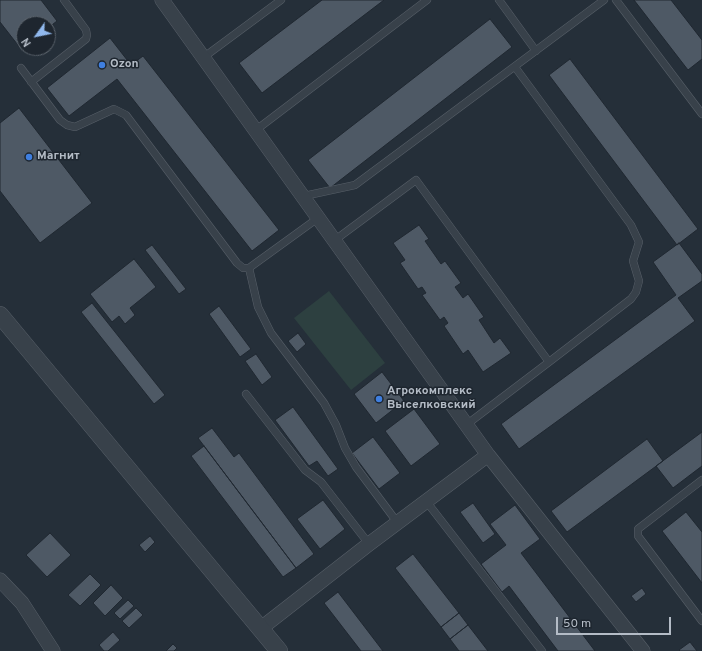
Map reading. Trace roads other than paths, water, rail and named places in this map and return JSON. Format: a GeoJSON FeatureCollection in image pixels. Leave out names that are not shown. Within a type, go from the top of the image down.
{"type":"FeatureCollection","features":[{"type":"Feature","properties":{"kind":"street"},"geometry":{"type":"LineString","coordinates":[[162,0],[304,196],[318,218],[488,455],[643,651]]}},
{"type":"Feature","properties":{"kind":"street"},"geometry":{"type":"LineString","coordinates":[[0,315],[279,651]]}},
{"type":"Feature","properties":{"kind":"street"},"geometry":{"type":"LineString","coordinates":[[260,629],[369,544],[488,455]]}},
{"type":"Feature","properties":{"kind":"street"},"geometry":{"type":"LineString","coordinates":[[0,580],[22,603],[53,651]]}},
{"type":"Feature","properties":{"kind":"lane"},"geometry":{"type":"LineString","coordinates":[[31,82],[86,39],[88,35],[64,0]]}},
{"type":"Feature","properties":{"kind":"lane"},"geometry":{"type":"LineString","coordinates":[[204,57],[281,0]]}},
{"type":"Feature","properties":{"kind":"lane"},"geometry":{"type":"LineString","coordinates":[[256,130],[427,0]]}},
{"type":"Feature","properties":{"kind":"lane"},"geometry":{"type":"LineString","coordinates":[[498,0],[536,51]]}},
{"type":"Feature","properties":{"kind":"lane"},"geometry":{"type":"LineString","coordinates":[[304,196],[355,185],[604,0]]}},
{"type":"Feature","properties":{"kind":"lane"},"geometry":{"type":"LineString","coordinates":[[616,0],[702,114]]}},
{"type":"Feature","properties":{"kind":"lane"},"geometry":{"type":"LineString","coordinates":[[466,425],[631,299],[636,292],[639,281],[633,261],[639,242],[631,225],[515,67]]}},
{"type":"Feature","properties":{"kind":"lane"},"geometry":{"type":"LineString","coordinates":[[21,68],[60,120],[67,125],[75,127],[114,109],[126,115],[237,263],[243,268],[249,268],[318,218]]}},
{"type":"Feature","properties":{"kind":"lane"},"geometry":{"type":"LineString","coordinates":[[335,240],[416,180],[549,362]]}},
{"type":"Feature","properties":{"kind":"lane"},"geometry":{"type":"LineString","coordinates":[[249,268],[258,307],[271,333],[324,403],[336,425],[345,448],[356,467],[398,522]]}},
{"type":"Feature","properties":{"kind":"lane"},"geometry":{"type":"LineString","coordinates":[[246,394],[305,470],[321,482],[369,544]]}},
{"type":"Feature","properties":{"kind":"lane"},"geometry":{"type":"LineString","coordinates":[[702,480],[638,529],[638,536],[702,621]]}},
{"type":"Feature","properties":{"kind":"lane"},"geometry":{"type":"LineString","coordinates":[[426,501],[542,651]]}},
{"type":"Feature","properties":{"kind":"place","name":"Ozon"},"geometry":{"type":"Point","coordinates":[102,65]}},
{"type":"Feature","properties":{"kind":"place","name":"Магнит"},"geometry":{"type":"Point","coordinates":[29,157]}},
{"type":"Feature","properties":{"kind":"place","name":"Агрокомплекс Выселковский"},"geometry":{"type":"Point","coordinates":[379,399]}}]}
